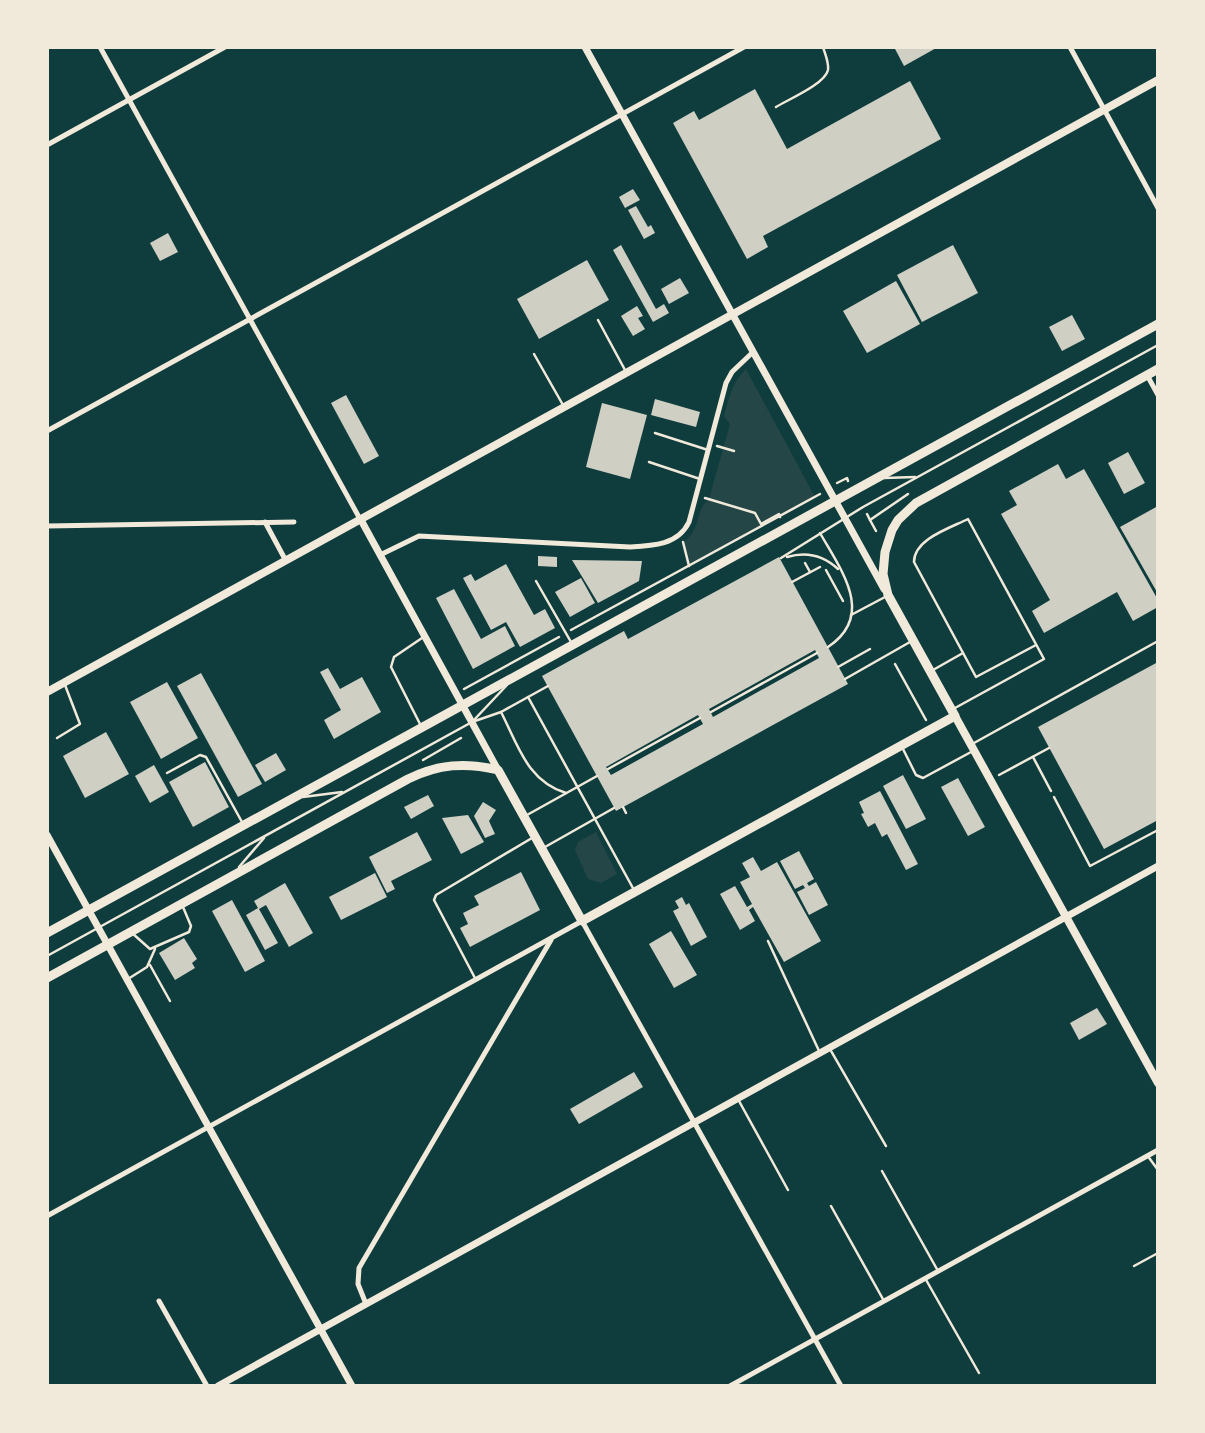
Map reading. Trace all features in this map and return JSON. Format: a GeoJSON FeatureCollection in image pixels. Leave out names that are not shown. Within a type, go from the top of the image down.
{"type":"FeatureCollection","features":[{"type":"Feature","properties":{"kind":"main road"},"geometry":{"type":"LineString","coordinates":[[47,692],[1158,80]]}},
{"type":"Feature","properties":{"kind":"main road"},"geometry":{"type":"LineString","coordinates":[[47,933],[1158,324]]}},
{"type":"Feature","properties":{"kind":"main road"},"geometry":{"type":"LineString","coordinates":[[1158,369],[906,510],[892,530],[885,552],[883,574],[888,595],[1158,1083]]}},
{"type":"Feature","properties":{"kind":"main road"},"geometry":{"type":"LineString","coordinates":[[47,978],[422,772],[453,764],[498,770],[582,921],[901,746],[953,713]]}},
{"type":"Feature","properties":{"kind":"street"},"geometry":{"type":"LineString","coordinates":[[100,47],[498,770]]}},
{"type":"Feature","properties":{"kind":"street"},"geometry":{"type":"LineString","coordinates":[[47,145],[225,47]]}},
{"type":"Feature","properties":{"kind":"street"},"geometry":{"type":"LineString","coordinates":[[585,47],[888,595]]}},
{"type":"Feature","properties":{"kind":"street"},"geometry":{"type":"LineString","coordinates":[[47,431],[744,47]]}},
{"type":"Feature","properties":{"kind":"street"},"geometry":{"type":"LineString","coordinates":[[1070,47],[1158,208]]}},
{"type":"Feature","properties":{"kind":"street"},"geometry":{"type":"LineString","coordinates":[[380,555],[419,536],[630,547],[661,544],[681,536],[689,522],[726,383],[732,372],[753,352]]}},
{"type":"Feature","properties":{"kind":"street"},"geometry":{"type":"LineString","coordinates":[[1147,375],[1158,396]]}},
{"type":"Feature","properties":{"kind":"street"},"geometry":{"type":"LineString","coordinates":[[265,522],[286,561]]}},
{"type":"Feature","properties":{"kind":"street"},"geometry":{"type":"LineString","coordinates":[[47,526],[294,522]]}},
{"type":"Feature","properties":{"kind":"street"},"geometry":{"type":"LineString","coordinates":[[47,835],[352,1386]]}},
{"type":"Feature","properties":{"kind":"street"},"geometry":{"type":"LineString","coordinates":[[218,1386],[1158,866]]}},
{"type":"Feature","properties":{"kind":"street"},"geometry":{"type":"LineString","coordinates":[[47,1216],[582,921],[841,1386]]}},
{"type":"Feature","properties":{"kind":"street"},"geometry":{"type":"LineString","coordinates":[[366,1304],[358,1284],[359,1268],[552,938]]}},
{"type":"Feature","properties":{"kind":"street"},"geometry":{"type":"LineString","coordinates":[[730,1386],[1158,1150]]}},
{"type":"Feature","properties":{"kind":"street"},"geometry":{"type":"LineString","coordinates":[[159,1301],[207,1386]]}},
{"type":"Feature","properties":{"kind":"lane"},"geometry":{"type":"LineString","coordinates":[[776,107],[823,80],[828,71],[823,47]]}},
{"type":"Feature","properties":{"kind":"lane"},"geometry":{"type":"LineString","coordinates":[[598,320],[626,373]]}},
{"type":"Feature","properties":{"kind":"lane"},"geometry":{"type":"LineString","coordinates":[[843,574],[830,562],[814,555],[800,553],[781,558],[919,476],[1158,345]]}},
{"type":"Feature","properties":{"kind":"lane"},"geometry":{"type":"LineString","coordinates":[[534,354],[564,408]]}},
{"type":"Feature","properties":{"kind":"lane"},"geometry":{"type":"LineString","coordinates":[[655,433],[709,447]]}},
{"type":"Feature","properties":{"kind":"lane"},"geometry":{"type":"LineString","coordinates":[[649,462],[700,479]]}},
{"type":"Feature","properties":{"kind":"lane"},"geometry":{"type":"LineString","coordinates":[[876,479],[919,476]]}},
{"type":"Feature","properties":{"kind":"lane"},"geometry":{"type":"LineString","coordinates":[[953,713],[1044,659],[968,519],[922,544],[914,554],[914,562],[976,677],[1036,645]]}},
{"type":"Feature","properties":{"kind":"lane"},"geometry":{"type":"LineString","coordinates":[[820,533],[850,590],[851,615],[844,632],[828,647]]}},
{"type":"Feature","properties":{"kind":"lane"},"geometry":{"type":"LineString","coordinates":[[536,581],[572,645]]}},
{"type":"Feature","properties":{"kind":"lane"},"geometry":{"type":"LineString","coordinates":[[851,615],[888,595]]}},
{"type":"Feature","properties":{"kind":"lane"},"geometry":{"type":"LineString","coordinates":[[422,728],[391,667],[394,657],[425,636]]}},
{"type":"Feature","properties":{"kind":"lane"},"geometry":{"type":"LineString","coordinates":[[845,679],[913,641]]}},
{"type":"Feature","properties":{"kind":"lane"},"geometry":{"type":"LineString","coordinates":[[901,746],[916,775],[923,778],[1158,641]]}},
{"type":"Feature","properties":{"kind":"lane"},"geometry":{"type":"LineString","coordinates":[[711,712],[817,653]]}},
{"type":"Feature","properties":{"kind":"lane"},"geometry":{"type":"LineString","coordinates":[[930,671],[963,653]]}},
{"type":"Feature","properties":{"kind":"lane"},"geometry":{"type":"LineString","coordinates":[[472,722],[514,677]]}},
{"type":"Feature","properties":{"kind":"lane"},"geometry":{"type":"LineString","coordinates":[[57,738],[80,724],[64,683]]}},
{"type":"Feature","properties":{"kind":"lane"},"geometry":{"type":"LineString","coordinates":[[47,956],[472,722],[500,712],[548,686]]}},
{"type":"Feature","properties":{"kind":"lane"},"geometry":{"type":"LineString","coordinates":[[528,697],[635,892]]}},
{"type":"Feature","properties":{"kind":"lane"},"geometry":{"type":"LineString","coordinates":[[500,712],[533,774],[545,785],[566,793]]}},
{"type":"Feature","properties":{"kind":"lane"},"geometry":{"type":"LineString","coordinates":[[608,769],[700,718]]}},
{"type":"Feature","properties":{"kind":"lane"},"geometry":{"type":"LineString","coordinates":[[167,773],[200,755],[206,757],[244,825]]}},
{"type":"Feature","properties":{"kind":"lane"},"geometry":{"type":"LineString","coordinates":[[524,816],[597,776]]}},
{"type":"Feature","properties":{"kind":"lane"},"geometry":{"type":"LineString","coordinates":[[287,802],[306,796],[345,792]]}},
{"type":"Feature","properties":{"kind":"lane"},"geometry":{"type":"LineString","coordinates":[[1054,797],[1090,866],[1158,830]]}},
{"type":"Feature","properties":{"kind":"lane"},"geometry":{"type":"LineString","coordinates":[[542,849],[614,808]]}},
{"type":"Feature","properties":{"kind":"lane"},"geometry":{"type":"LineString","coordinates":[[233,876],[267,835]]}},
{"type":"Feature","properties":{"kind":"lane"},"geometry":{"type":"LineString","coordinates":[[476,980],[434,900],[436,895],[535,836]]}},
{"type":"Feature","properties":{"kind":"lane"},"geometry":{"type":"LineString","coordinates":[[131,932],[146,947],[155,949],[191,930],[182,904]]}},
{"type":"Feature","properties":{"kind":"lane"},"geometry":{"type":"LineString","coordinates":[[768,942],[820,1053]]}},
{"type":"Feature","properties":{"kind":"lane"},"geometry":{"type":"LineString","coordinates":[[127,979],[150,964],[155,949]]}},
{"type":"Feature","properties":{"kind":"lane"},"geometry":{"type":"LineString","coordinates":[[150,964],[170,1002]]}},
{"type":"Feature","properties":{"kind":"lane"},"geometry":{"type":"LineString","coordinates":[[829,1048],[886,1146]]}},
{"type":"Feature","properties":{"kind":"lane"},"geometry":{"type":"LineString","coordinates":[[738,1098],[788,1190]]}},
{"type":"Feature","properties":{"kind":"lane"},"geometry":{"type":"LineString","coordinates":[[1147,1155],[1158,1170]]}},
{"type":"Feature","properties":{"kind":"lane"},"geometry":{"type":"LineString","coordinates":[[882,1171],[939,1271]]}},
{"type":"Feature","properties":{"kind":"lane"},"geometry":{"type":"LineString","coordinates":[[831,1206],[884,1301]]}},
{"type":"Feature","properties":{"kind":"lane"},"geometry":{"type":"LineString","coordinates":[[1134,1266],[1158,1252]]}},
{"type":"Feature","properties":{"kind":"lane"},"geometry":{"type":"LineString","coordinates":[[925,1278],[979,1373]]}},
{"type":"Feature","properties":{"kind":"path"},"geometry":{"type":"LineString","coordinates":[[709,447],[734,451]]}},
{"type":"Feature","properties":{"kind":"path"},"geometry":{"type":"LineString","coordinates":[[696,495],[755,513],[761,524],[779,514]]}},
{"type":"Feature","properties":{"kind":"path"},"geometry":{"type":"LineString","coordinates":[[456,693],[815,497]]}},
{"type":"Feature","properties":{"kind":"path"},"geometry":{"type":"LineString","coordinates":[[870,520],[876,531]]}},
{"type":"Feature","properties":{"kind":"path"},"geometry":{"type":"LineString","coordinates":[[681,536],[689,566]]}},
{"type":"Feature","properties":{"kind":"path"},"geometry":{"type":"LineString","coordinates":[[792,582],[824,565],[851,615]]}},
{"type":"Feature","properties":{"kind":"path"},"geometry":{"type":"LineString","coordinates":[[838,667],[870,649]]}},
{"type":"Feature","properties":{"kind":"path"},"geometry":{"type":"LineString","coordinates":[[895,664],[931,729]]}},
{"type":"Feature","properties":{"kind":"path"},"geometry":{"type":"LineString","coordinates":[[990,780],[1049,748]]}},
{"type":"Feature","properties":{"kind":"path"},"geometry":{"type":"LineString","coordinates":[[1033,757],[1054,797]]}},
{"type":"Feature","properties":{"kind":"path"},"geometry":{"type":"LineString","coordinates":[[623,807],[626,813]]}},
{"type":"Feature","properties":{"kind":"shaded area"},"geometry":{"type":"Polygon","coordinates":[[[746,369],[815,497],[689,566],[683,543],[693,531],[702,508],[709,499],[730,424],[724,416],[734,385],[746,369]]]}},
{"type":"Feature","properties":{"kind":"shaded area"},"geometry":{"type":"Polygon","coordinates":[[[596,832],[617,874],[601,883],[588,879],[575,850],[578,842],[596,832]]]}},
{"type":"Feature","properties":{"kind":"building"},"geometry":{"type":"Polygon","coordinates":[[[894,47],[938,47],[904,66],[894,47]]]}},
{"type":"Feature","properties":{"kind":"building"},"geometry":{"type":"Polygon","coordinates":[[[910,81],[941,139],[763,236],[768,247],[747,259],[673,123],[694,111],[699,120],[755,89],[787,149],[910,81]]]}},
{"type":"Feature","properties":{"kind":"building"},"geometry":{"type":"Polygon","coordinates":[[[633,189],[640,200],[625,208],[619,197],[633,189]]]}},
{"type":"Feature","properties":{"kind":"building"},"geometry":{"type":"Polygon","coordinates":[[[636,206],[648,227],[651,225],[655,233],[644,239],[628,210],[636,206]]]}},
{"type":"Feature","properties":{"kind":"building"},"geometry":{"type":"Polygon","coordinates":[[[168,233],[178,252],[160,261],[150,243],[168,233]]]}},
{"type":"Feature","properties":{"kind":"building"},"geometry":{"type":"Polygon","coordinates":[[[621,245],[656,309],[664,304],[669,313],[653,322],[613,250],[621,245]]]}},
{"type":"Feature","properties":{"kind":"building"},"geometry":{"type":"Polygon","coordinates":[[[953,245],[978,293],[922,322],[897,275],[953,245]]]}},
{"type":"Feature","properties":{"kind":"building"},"geometry":{"type":"Polygon","coordinates":[[[587,260],[609,300],[539,339],[517,299],[587,260]]]}},
{"type":"Feature","properties":{"kind":"building"},"geometry":{"type":"Polygon","coordinates":[[[680,278],[689,293],[669,304],[661,289],[680,278]]]}},
{"type":"Feature","properties":{"kind":"building"},"geometry":{"type":"Polygon","coordinates":[[[896,281],[920,324],[867,353],[843,311],[896,281]]]}},
{"type":"Feature","properties":{"kind":"building"},"geometry":{"type":"Polygon","coordinates":[[[637,306],[643,316],[638,318],[645,329],[633,336],[621,316],[637,306]]]}},
{"type":"Feature","properties":{"kind":"building"},"geometry":{"type":"Polygon","coordinates":[[[1072,315],[1085,339],[1062,351],[1049,327],[1072,315]]]}},
{"type":"Feature","properties":{"kind":"building"},"geometry":{"type":"Polygon","coordinates":[[[346,395],[379,456],[364,464],[331,403],[346,395]]]}},
{"type":"Feature","properties":{"kind":"building"},"geometry":{"type":"Polygon","coordinates":[[[655,399],[700,412],[696,427],[651,415],[655,399]]]}},
{"type":"Feature","properties":{"kind":"building"},"geometry":{"type":"Polygon","coordinates":[[[602,403],[647,415],[630,479],[586,467],[602,403]]]}},
{"type":"Feature","properties":{"kind":"building"},"geometry":{"type":"Polygon","coordinates":[[[1128,452],[1145,483],[1124,494],[1108,463],[1128,452]]]}},
{"type":"Feature","properties":{"kind":"building"},"geometry":{"type":"Polygon","coordinates":[[[1058,464],[1066,479],[1084,469],[1158,600],[1158,607],[1133,621],[1117,592],[1044,633],[1032,611],[1050,600],[1001,514],[1017,505],[1009,491],[1058,464]]]}},
{"type":"Feature","properties":{"kind":"building"},"geometry":{"type":"Polygon","coordinates":[[[1158,506],[1158,594],[1120,527],[1158,506]]]}},
{"type":"Feature","properties":{"kind":"building"},"geometry":{"type":"Polygon","coordinates":[[[538,556],[557,557],[557,567],[538,566],[538,556]]]}},
{"type":"Feature","properties":{"kind":"building"},"geometry":{"type":"Polygon","coordinates":[[[779,557],[848,684],[616,811],[542,676],[624,631],[628,639],[779,557]],[[815,650],[709,709],[713,717],[819,658],[815,650]],[[698,715],[606,767],[611,775],[703,724],[698,715]]]}},
{"type":"Feature","properties":{"kind":"building"},"geometry":{"type":"Polygon","coordinates":[[[572,560],[642,561],[639,581],[598,603],[572,560]]]}},
{"type":"Feature","properties":{"kind":"building"},"geometry":{"type":"Polygon","coordinates":[[[506,564],[534,615],[545,609],[555,628],[520,647],[506,622],[491,630],[463,578],[471,574],[475,581],[506,564]]]}},
{"type":"Feature","properties":{"kind":"building"},"geometry":{"type":"Polygon","coordinates":[[[581,578],[595,603],[570,617],[555,592],[581,578]]]}},
{"type":"Feature","properties":{"kind":"building"},"geometry":{"type":"Polygon","coordinates":[[[454,589],[481,639],[505,626],[515,646],[473,669],[436,598],[454,589]]]}},
{"type":"Feature","properties":{"kind":"building"},"geometry":{"type":"Polygon","coordinates":[[[1158,662],[1158,820],[1104,849],[1038,727],[1158,662]]]}},
{"type":"Feature","properties":{"kind":"building"},"geometry":{"type":"Polygon","coordinates":[[[328,668],[340,689],[362,677],[381,712],[334,739],[324,720],[341,710],[320,672],[328,668]]]}},
{"type":"Feature","properties":{"kind":"building"},"geometry":{"type":"Polygon","coordinates":[[[201,673],[262,784],[238,797],[177,686],[201,673]]]}},
{"type":"Feature","properties":{"kind":"building"},"geometry":{"type":"Polygon","coordinates":[[[167,682],[198,738],[161,759],[130,702],[167,682]]]}},
{"type":"Feature","properties":{"kind":"building"},"geometry":{"type":"Polygon","coordinates":[[[106,732],[129,774],[85,798],[63,756],[106,732]]]}},
{"type":"Feature","properties":{"kind":"building"},"geometry":{"type":"Polygon","coordinates":[[[276,753],[286,770],[265,782],[255,765],[276,753]]]}},
{"type":"Feature","properties":{"kind":"building"},"geometry":{"type":"Polygon","coordinates":[[[205,762],[229,807],[193,827],[169,782],[205,762]]]}},
{"type":"Feature","properties":{"kind":"building"},"geometry":{"type":"Polygon","coordinates":[[[154,765],[169,792],[150,803],[135,776],[154,765]]]}},
{"type":"Feature","properties":{"kind":"building"},"geometry":{"type":"Polygon","coordinates":[[[903,775],[926,819],[906,829],[883,786],[903,775]]]}},
{"type":"Feature","properties":{"kind":"building"},"geometry":{"type":"Polygon","coordinates":[[[958,778],[985,827],[968,836],[941,787],[958,778]]]}},
{"type":"Feature","properties":{"kind":"building"},"geometry":{"type":"Polygon","coordinates":[[[880,791],[918,864],[906,870],[887,834],[882,837],[875,823],[868,827],[861,814],[864,813],[859,802],[880,791]]]}},
{"type":"Feature","properties":{"kind":"building"},"geometry":{"type":"Polygon","coordinates":[[[428,795],[434,806],[411,819],[404,807],[428,795]]]}},
{"type":"Feature","properties":{"kind":"building"},"geometry":{"type":"Polygon","coordinates":[[[483,802],[496,810],[489,821],[495,834],[485,838],[474,816],[483,802]]]}},
{"type":"Feature","properties":{"kind":"building"},"geometry":{"type":"Polygon","coordinates":[[[468,815],[484,842],[461,854],[442,818],[468,815]]]}},
{"type":"Feature","properties":{"kind":"building"},"geometry":{"type":"Polygon","coordinates":[[[417,832],[432,860],[391,881],[395,889],[387,893],[369,857],[417,832]]]}},
{"type":"Feature","properties":{"kind":"building"},"geometry":{"type":"Polygon","coordinates":[[[799,851],[814,879],[807,883],[809,886],[816,882],[828,905],[809,915],[797,892],[805,888],[803,885],[795,889],[780,861],[799,851]]]}},
{"type":"Feature","properties":{"kind":"building"},"geometry":{"type":"Polygon","coordinates":[[[753,857],[761,871],[777,862],[821,941],[784,962],[753,907],[749,910],[755,921],[740,930],[720,894],[735,886],[747,907],[752,904],[740,882],[750,877],[742,863],[753,857]]]}},
{"type":"Feature","properties":{"kind":"building"},"geometry":{"type":"Polygon","coordinates":[[[521,872],[540,910],[470,947],[460,928],[468,924],[463,913],[479,905],[474,896],[521,872]]]}},
{"type":"Feature","properties":{"kind":"building"},"geometry":{"type":"Polygon","coordinates":[[[375,873],[387,897],[341,920],[329,897],[375,873]]]}},
{"type":"Feature","properties":{"kind":"building"},"geometry":{"type":"Polygon","coordinates":[[[285,883],[313,933],[289,947],[266,905],[259,909],[278,943],[265,950],[246,915],[258,908],[254,901],[285,883]]]}},
{"type":"Feature","properties":{"kind":"building"},"geometry":{"type":"Polygon","coordinates":[[[682,897],[686,905],[689,903],[707,937],[691,946],[673,911],[679,908],[675,901],[682,897]]]}},
{"type":"Feature","properties":{"kind":"building"},"geometry":{"type":"Polygon","coordinates":[[[232,900],[265,961],[245,972],[212,911],[232,900]]]}},
{"type":"Feature","properties":{"kind":"building"},"geometry":{"type":"Polygon","coordinates":[[[671,931],[697,975],[674,988],[649,944],[671,931]]]}},
{"type":"Feature","properties":{"kind":"building"},"geometry":{"type":"Polygon","coordinates":[[[184,938],[197,959],[192,963],[195,968],[175,980],[159,953],[184,938]]]}},
{"type":"Feature","properties":{"kind":"building"},"geometry":{"type":"Polygon","coordinates":[[[1097,1008],[1107,1024],[1079,1040],[1070,1023],[1097,1008]]]}},
{"type":"Feature","properties":{"kind":"building"},"geometry":{"type":"Polygon","coordinates":[[[634,1072],[643,1087],[579,1124],[570,1109],[634,1072]]]}}]}
